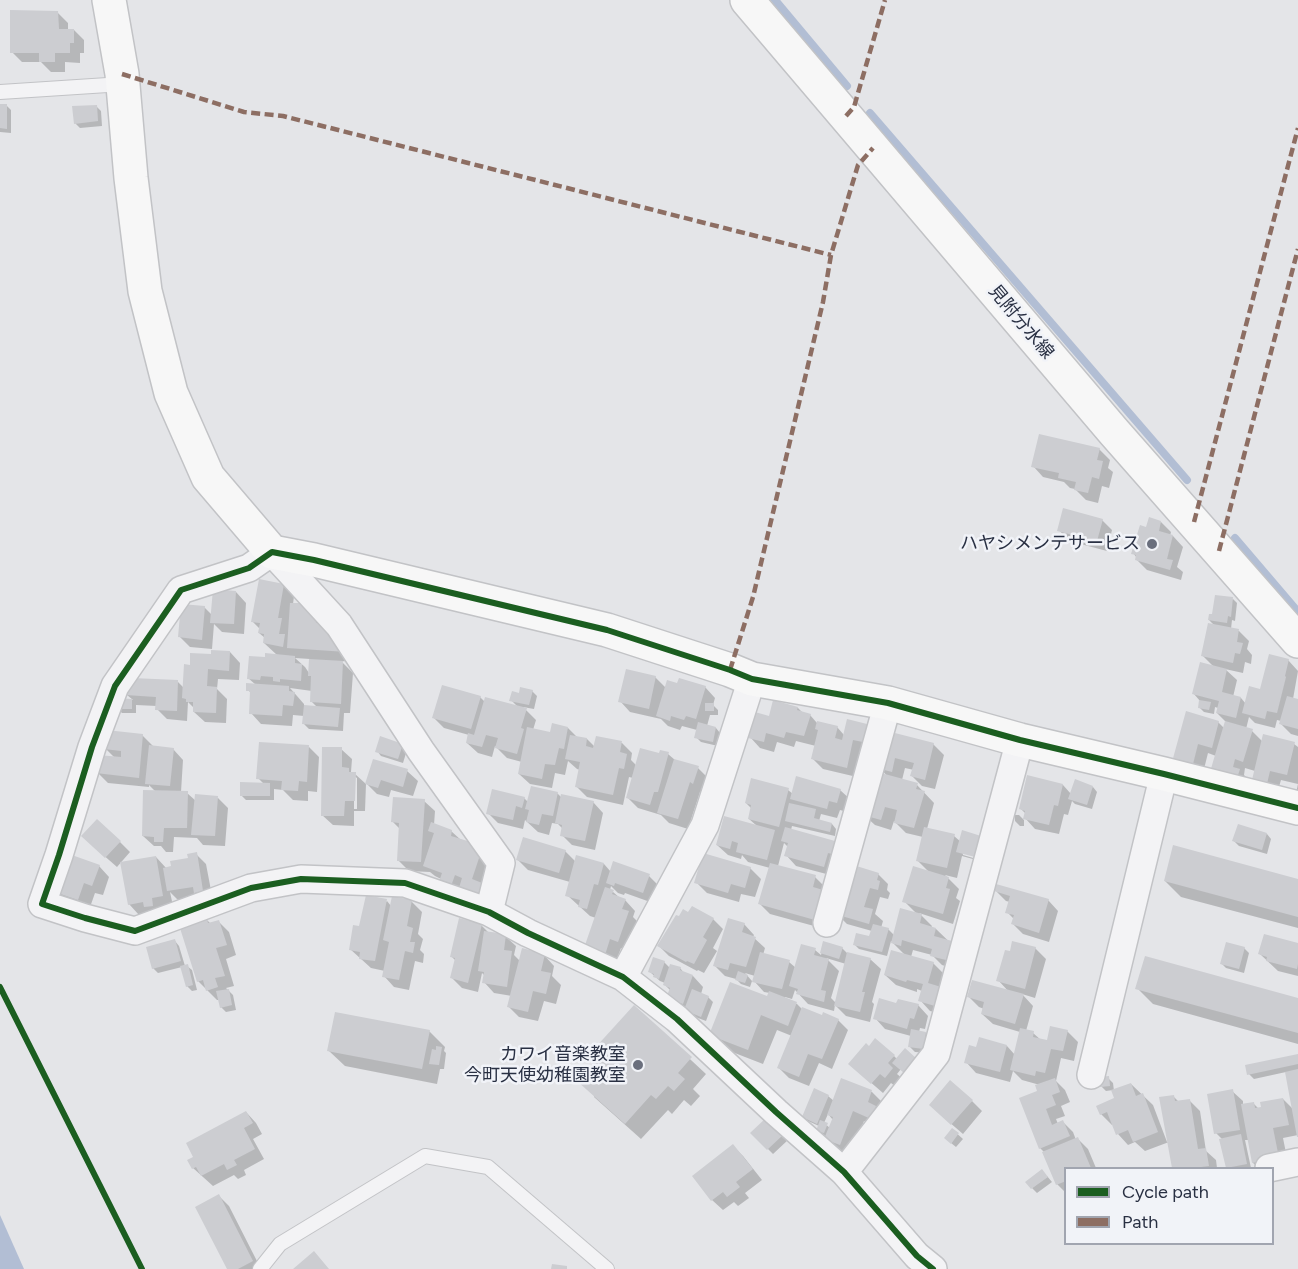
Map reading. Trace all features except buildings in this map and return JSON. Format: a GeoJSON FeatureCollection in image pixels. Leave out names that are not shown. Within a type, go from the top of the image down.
{"type":"FeatureCollection","features":[{"type":"Feature","properties":{"kind":"street"},"geometry":{"type":"LineString","coordinates":[[109,0],[123,84],[131,178],[146,291],[171,393],[208,477],[339,625],[421,751],[501,863],[489,912]]}},
{"type":"Feature","properties":{"kind":"street","name":"見附分水線"},"geometry":{"type":"LineString","coordinates":[[747,0],[1114,432],[1298,641]]}},
{"type":"Feature","properties":{"kind":"street"},"geometry":{"type":"LineString","coordinates":[[933,1269],[917,1256],[844,1172],[677,1019],[623,977],[528,933],[489,912],[405,883],[301,879],[251,888],[135,931],[42,904],[92,747],[115,686],[182,590],[249,568],[272,552],[607,630],[752,679],[888,703],[1020,740],[1298,808]]}},
{"type":"Feature","properties":{"kind":"street"},"geometry":{"type":"LineString","coordinates":[[623,977],[705,825],[752,679]]}},
{"type":"Feature","properties":{"kind":"street"},"geometry":{"type":"LineString","coordinates":[[827,923],[888,703]]}},
{"type":"Feature","properties":{"kind":"street"},"geometry":{"type":"LineString","coordinates":[[844,1172],[936,1054],[1020,740]]}},
{"type":"Feature","properties":{"kind":"street"},"geometry":{"type":"LineString","coordinates":[[1091,1075],[1164,774]]}},
{"type":"Feature","properties":{"kind":"street"},"geometry":{"type":"LineString","coordinates":[[1274,1167],[1298,1162]]}},
{"type":"Feature","properties":{"kind":"lane"},"geometry":{"type":"LineString","coordinates":[[0,92],[123,84]]}},
{"type":"Feature","properties":{"kind":"lane"},"geometry":{"type":"LineString","coordinates":[[260,1269],[280,1244],[425,1156],[488,1167],[607,1269]]}},
{"type":"Feature","properties":{"kind":"water"},"geometry":{"type":"Polygon","coordinates":[[[0,1215],[24,1269],[0,1269],[0,1215]]]}},
{"type":"Feature","properties":{"kind":"waterway"},"geometry":{"type":"LineString","coordinates":[[775,0],[847,86]]}},
{"type":"Feature","properties":{"kind":"waterway"},"geometry":{"type":"LineString","coordinates":[[870,113],[1187,480]]}},
{"type":"Feature","properties":{"kind":"waterway"},"geometry":{"type":"LineString","coordinates":[[1235,538],[1298,612]]}},
{"type":"Feature","properties":{"kind":"marked path"},"geometry":{"type":"LineString","coordinates":[[846,116],[854,107],[885,0]]}},
{"type":"Feature","properties":{"kind":"marked path"},"geometry":{"type":"LineString","coordinates":[[122,74],[244,112],[283,116],[831,255]]}},
{"type":"Feature","properties":{"kind":"marked path"},"geometry":{"type":"LineString","coordinates":[[1194,522],[1298,128]]}},
{"type":"Feature","properties":{"kind":"marked path"},"geometry":{"type":"LineString","coordinates":[[730,670],[753,597],[823,302],[831,255],[858,165],[873,148]]}},
{"type":"Feature","properties":{"kind":"marked path"},"geometry":{"type":"LineString","coordinates":[[1219,551],[1298,249]]}},
{"type":"Feature","properties":{"kind":"cycle path"},"geometry":{"type":"LineString","coordinates":[[933,1269],[917,1256],[844,1172],[677,1019],[623,977],[528,933],[489,912],[405,883],[301,879],[251,888],[135,931],[42,904],[92,747],[115,686],[181,590],[249,568],[272,552],[314,560],[607,630],[752,679],[888,703],[1020,740],[1298,808]]}},
{"type":"Feature","properties":{"kind":"cycle path"},"geometry":{"type":"LineString","coordinates":[[0,987],[142,1269]]}},
{"type":"Feature","properties":{"kind":"place","name":"ハヤシメンテサービス"},"geometry":{"type":"Point","coordinates":[1152,544]}},
{"type":"Feature","properties":{"kind":"place","name":"カワイ音楽教室 今町天使幼稚園教室"},"geometry":{"type":"Point","coordinates":[638,1065]}}]}
